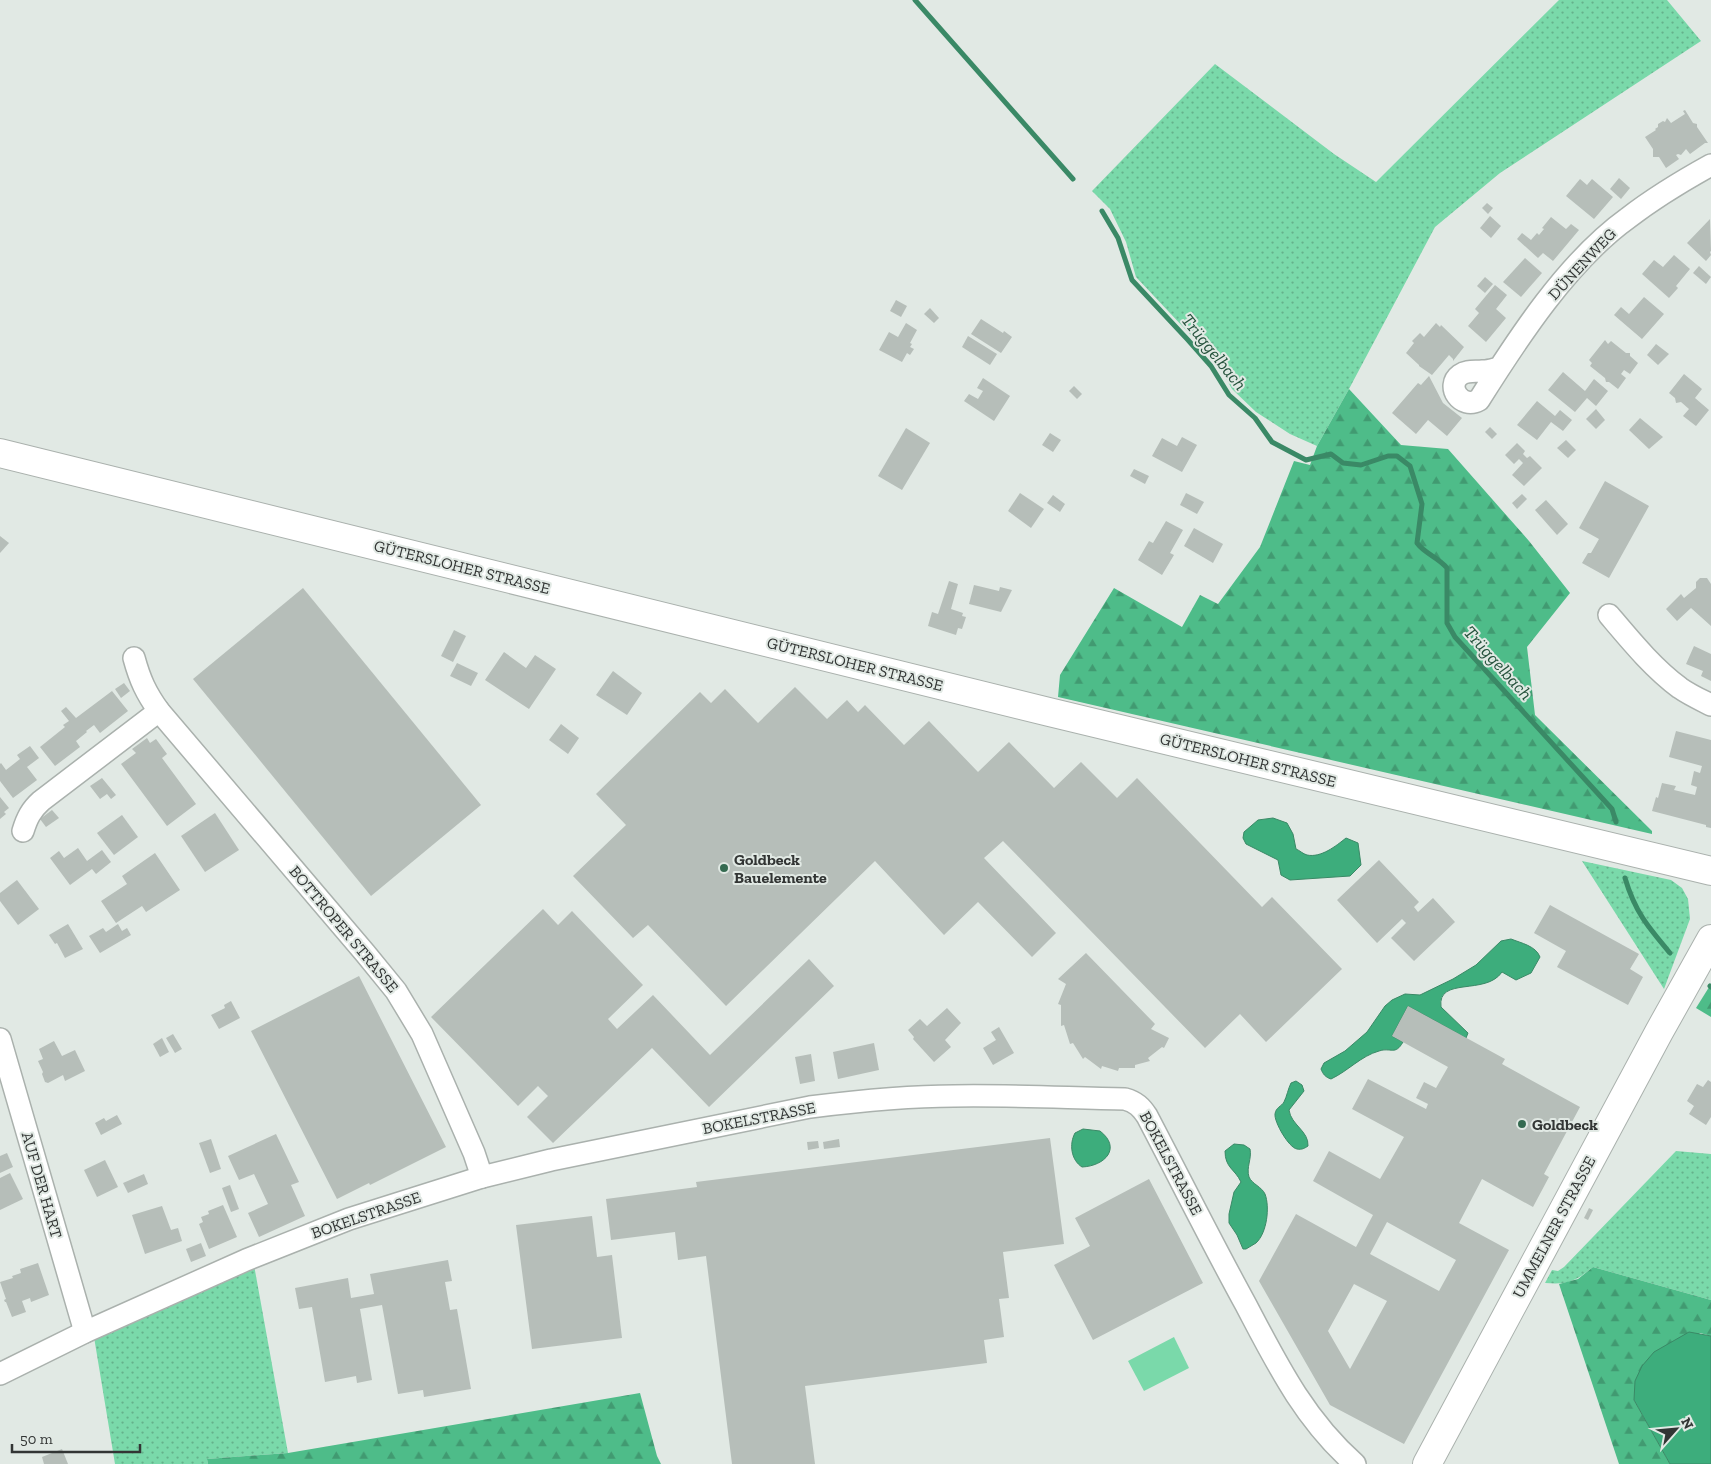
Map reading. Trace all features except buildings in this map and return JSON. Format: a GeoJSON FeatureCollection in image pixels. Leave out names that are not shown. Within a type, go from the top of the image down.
{"type":"FeatureCollection","features":[{"type":"Feature","properties":{"kind":"main road","name":"GÜTERSLOHER STRASSE"},"geometry":{"type":"LineString","coordinates":[[0,453],[1068,716],[1711,871]]}},
{"type":"Feature","properties":{"kind":"main road","name":"UMMELNER STRASSE"},"geometry":{"type":"LineString","coordinates":[[1427,1464],[1654,1040],[1711,939]]}},
{"type":"Feature","properties":{"kind":"street","name":"DÜNENWEG"},"geometry":{"type":"LineString","coordinates":[[1499,368],[1520,336],[1565,278],[1585,256],[1627,218],[1711,165]]}},
{"type":"Feature","properties":{"kind":"street"},"geometry":{"type":"LineString","coordinates":[[1609,615],[1667,677],[1682,689],[1711,705]]}},
{"type":"Feature","properties":{"kind":"street","name":"BOTTROPER STRASSE"},"geometry":{"type":"LineString","coordinates":[[134,658],[139,677],[146,692],[159,711],[396,991],[422,1034],[474,1153],[482,1177]]}},
{"type":"Feature","properties":{"kind":"street"},"geometry":{"type":"LineString","coordinates":[[23,831],[31,810],[41,800],[159,711]]}},
{"type":"Feature","properties":{"kind":"street","name":"AUF DER HART"},"geometry":{"type":"LineString","coordinates":[[0,1039],[85,1332]]}},
{"type":"Feature","properties":{"kind":"street","name":"BOKELSTRASSE"},"geometry":{"type":"LineString","coordinates":[[0,1374],[85,1332],[311,1233],[482,1177],[561,1158],[810,1107],[849,1102],[954,1096],[1125,1099],[1141,1106],[1147,1116],[1287,1383],[1302,1405],[1330,1439],[1355,1464]]}},
{"type":"Feature","properties":{"kind":"shaded area"},"geometry":{"type":"Polygon","coordinates":[[[1559,0],[1667,0],[1701,41],[1500,173],[1435,227],[1317,446],[1290,434],[1256,412],[1232,389],[1218,364],[1136,277],[1126,242],[1110,209],[1092,191],[1215,64],[1334,154],[1376,182],[1559,0]]]}},
{"type":"Feature","properties":{"kind":"shaded area"},"geometry":{"type":"Polygon","coordinates":[[[1273,818],[1287,823],[1293,834],[1296,849],[1307,855],[1323,853],[1346,838],[1358,843],[1361,865],[1350,876],[1290,880],[1281,875],[1278,860],[1246,844],[1243,838],[1244,832],[1258,820],[1273,818]]]}},
{"type":"Feature","properties":{"kind":"shaded area"},"geometry":{"type":"Polygon","coordinates":[[[1582,861],[1671,880],[1682,888],[1688,899],[1690,919],[1664,989],[1582,861]]]}},
{"type":"Feature","properties":{"kind":"shaded area"},"geometry":{"type":"Polygon","coordinates":[[[1511,939],[1528,945],[1538,953],[1540,957],[1531,973],[1516,980],[1502,972],[1495,979],[1485,983],[1454,989],[1447,992],[1442,998],[1441,1007],[1468,1033],[1466,1038],[1408,1006],[1392,1036],[1403,1042],[1398,1049],[1372,1053],[1331,1079],[1323,1074],[1321,1069],[1324,1063],[1345,1051],[1367,1032],[1385,1006],[1392,1000],[1405,994],[1420,995],[1453,979],[1476,965],[1501,941],[1511,939]]]}},
{"type":"Feature","properties":{"kind":"shaded area"},"geometry":{"type":"Polygon","coordinates":[[[1296,1081],[1302,1085],[1304,1091],[1289,1110],[1293,1120],[1308,1141],[1308,1146],[1300,1149],[1294,1148],[1286,1140],[1275,1118],[1276,1110],[1284,1102],[1291,1083],[1296,1081]]]}},
{"type":"Feature","properties":{"kind":"shaded area"},"geometry":{"type":"Polygon","coordinates":[[[1083,1129],[1100,1131],[1110,1144],[1110,1150],[1104,1160],[1082,1167],[1073,1156],[1072,1142],[1075,1133],[1083,1129]]]}},
{"type":"Feature","properties":{"kind":"shaded area"},"geometry":{"type":"Polygon","coordinates":[[[1234,1144],[1244,1145],[1250,1149],[1249,1177],[1264,1192],[1267,1206],[1263,1233],[1256,1243],[1246,1249],[1243,1249],[1229,1223],[1234,1192],[1241,1182],[1228,1165],[1225,1157],[1225,1151],[1234,1144]]]}},
{"type":"Feature","properties":{"kind":"shaded area"},"geometry":{"type":"Polygon","coordinates":[[[1676,1151],[1711,1154],[1711,1300],[1593,1267],[1582,1276],[1566,1283],[1545,1283],[1552,1270],[1558,1271],[1564,1267],[1676,1151]]]}},
{"type":"Feature","properties":{"kind":"shaded area"},"geometry":{"type":"Polygon","coordinates":[[[254,1265],[288,1453],[207,1459],[208,1464],[115,1464],[94,1337],[254,1265]]]}},
{"type":"Feature","properties":{"kind":"shaded area"},"geometry":{"type":"Polygon","coordinates":[[[1689,1332],[1711,1336],[1711,1464],[1670,1464],[1634,1400],[1635,1381],[1642,1366],[1654,1352],[1689,1332]]]}},
{"type":"Feature","properties":{"kind":"shaded area"},"geometry":{"type":"Polygon","coordinates":[[[1174,1337],[1189,1368],[1144,1391],[1128,1361],[1174,1337]]]}},
{"type":"Feature","properties":{"kind":"green space"},"geometry":{"type":"Polygon","coordinates":[[[1349,389],[1401,445],[1448,449],[1529,541],[1570,593],[1527,647],[1535,715],[1652,831],[1652,834],[1058,697],[1060,675],[1114,588],[1182,627],[1200,595],[1218,604],[1260,547],[1294,461],[1310,465],[1317,446],[1349,389]]]}},
{"type":"Feature","properties":{"kind":"green space"},"geometry":{"type":"Polygon","coordinates":[[[1711,984],[1711,1017],[1696,1008],[1711,984]]]}},
{"type":"Feature","properties":{"kind":"green space"},"geometry":{"type":"Polygon","coordinates":[[[1593,1267],[1711,1300],[1711,1336],[1700,1333],[1634,1400],[1670,1464],[1619,1464],[1559,1284],[1578,1279],[1593,1267]]]}},
{"type":"Feature","properties":{"kind":"green space"},"geometry":{"type":"Polygon","coordinates":[[[640,1393],[657,1456],[661,1464],[208,1464],[207,1459],[288,1453],[640,1393]]]}},
{"type":"Feature","properties":{"kind":"waterway","name":"Trüggelbach"},"geometry":{"type":"LineString","coordinates":[[915,0],[1073,179]]}},
{"type":"Feature","properties":{"kind":"waterway","name":"Trüggelbach"},"geometry":{"type":"LineString","coordinates":[[1102,211],[1118,238],[1132,280],[1211,366],[1229,395],[1255,418],[1272,442],[1306,460],[1331,454],[1343,463],[1361,465],[1388,456],[1397,456],[1410,466],[1422,504],[1417,543],[1447,568],[1447,623],[1455,637],[1612,809],[1616,822]]}},
{"type":"Feature","properties":{"kind":"waterway","name":"Trüggelbach"},"geometry":{"type":"LineString","coordinates":[[1625,878],[1638,910],[1670,953]]}},
{"type":"Feature","properties":{"kind":"place","name":"Goldbeck Bauelemente"},"geometry":{"type":"Point","coordinates":[724,868]}},
{"type":"Feature","properties":{"kind":"place","name":"Goldbeck"},"geometry":{"type":"Point","coordinates":[1522,1124]}}]}
